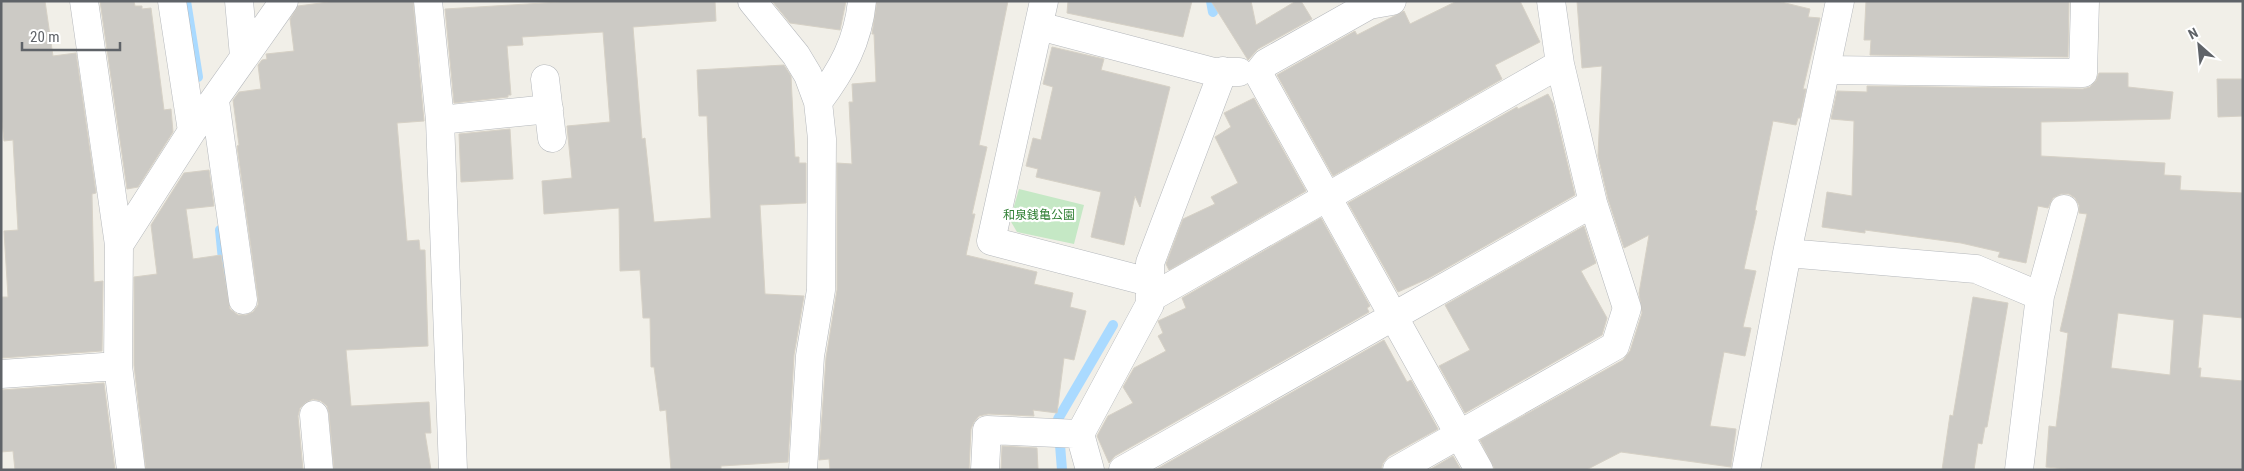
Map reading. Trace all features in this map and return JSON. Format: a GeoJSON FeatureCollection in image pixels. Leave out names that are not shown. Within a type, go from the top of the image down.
{"type":"FeatureCollection","features":[{"type":"Feature","properties":{"kind":"street"},"geometry":{"type":"LineString","coordinates":[[84,1],[119,245],[118,366],[131,470]]}},
{"type":"Feature","properties":{"kind":"street"},"geometry":{"type":"LineString","coordinates":[[172,1],[192,131]]}},
{"type":"Feature","properties":{"kind":"street"},"geometry":{"type":"LineString","coordinates":[[239,1],[244,56]]}},
{"type":"Feature","properties":{"kind":"street"},"geometry":{"type":"LineString","coordinates":[[119,245],[192,131],[284,1]]}},
{"type":"Feature","properties":{"kind":"street"},"geometry":{"type":"LineString","coordinates":[[428,1],[440,120],[453,470]]}},
{"type":"Feature","properties":{"kind":"street"},"geometry":{"type":"LineString","coordinates":[[752,1],[796,55],[808,75],[818,102],[822,139],[821,290],[810,356],[803,470]]}},
{"type":"Feature","properties":{"kind":"street"},"geometry":{"type":"LineString","coordinates":[[818,102],[841,71],[860,27],[862,1]]}},
{"type":"Feature","properties":{"kind":"street"},"geometry":{"type":"LineString","coordinates":[[1397,470],[1615,346],[1627,308],[1593,203],[1560,64],[1552,1]]}},
{"type":"Feature","properties":{"kind":"street"},"geometry":{"type":"LineString","coordinates":[[1746,470],[1840,1]]}},
{"type":"Feature","properties":{"kind":"street"},"geometry":{"type":"LineString","coordinates":[[1826,70],[2083,73],[2085,1]]}},
{"type":"Feature","properties":{"kind":"street"},"geometry":{"type":"LineString","coordinates":[[1258,73],[1266,63],[1376,2]]}},
{"type":"Feature","properties":{"kind":"street"},"geometry":{"type":"LineString","coordinates":[[1258,73],[1218,72],[1185,63],[1041,14],[991,241],[1108,271],[1148,286],[1327,197],[1560,64]]}},
{"type":"Feature","properties":{"kind":"street"},"geometry":{"type":"LineString","coordinates":[[1074,434],[1150,304],[1148,286],[1150,263],[1218,72]]}},
{"type":"Feature","properties":{"kind":"street"},"geometry":{"type":"LineString","coordinates":[[1258,73],[1478,470]]}},
{"type":"Feature","properties":{"kind":"street"},"geometry":{"type":"LineString","coordinates":[[545,79],[552,138]]}},
{"type":"Feature","properties":{"kind":"street"},"geometry":{"type":"LineString","coordinates":[[214,101],[243,300]]}},
{"type":"Feature","properties":{"kind":"street"},"geometry":{"type":"LineString","coordinates":[[440,120],[548,108]]}},
{"type":"Feature","properties":{"kind":"street"},"geometry":{"type":"LineString","coordinates":[[1122,470],[1593,203]]}},
{"type":"Feature","properties":{"kind":"street"},"geometry":{"type":"LineString","coordinates":[[2019,470],[2040,296],[2064,209]]}},
{"type":"Feature","properties":{"kind":"street"},"geometry":{"type":"LineString","coordinates":[[1788,253],[1976,269],[2040,296]]}},
{"type":"Feature","properties":{"kind":"street"},"geometry":{"type":"LineString","coordinates":[[1,374],[118,366]]}},
{"type":"Feature","properties":{"kind":"street"},"geometry":{"type":"LineString","coordinates":[[314,415],[319,470]]}},
{"type":"Feature","properties":{"kind":"street"},"geometry":{"type":"LineString","coordinates":[[985,470],[987,430],[1074,434]]}},
{"type":"Feature","properties":{"kind":"street"},"geometry":{"type":"LineString","coordinates":[[1074,434],[1090,470]]}},
{"type":"Feature","properties":{"kind":"green space","name":"和泉銭亀公園"},"geometry":{"type":"Polygon","coordinates":[[[1019,189],[1084,205],[1074,244],[1017,232],[1010,220],[1019,189]]]}},
{"type":"Feature","properties":{"kind":"building"},"geometry":{"type":"Polygon","coordinates":[[[1,1],[45,1],[53,56],[76,53],[96,193],[92,194],[94,282],[103,281],[102,351],[1,358],[1,297],[8,297],[4,231],[18,230],[13,140],[4,141],[1,112],[1,1]]]}},
{"type":"Feature","properties":{"kind":"building"},"geometry":{"type":"Polygon","coordinates":[[[100,1],[134,1],[135,6],[142,6],[142,9],[151,8],[164,110],[171,109],[173,132],[138,187],[127,189],[100,1]]]}},
{"type":"Feature","properties":{"kind":"building"},"geometry":{"type":"Polygon","coordinates":[[[336,1],[413,1],[424,121],[397,123],[407,241],[419,240],[420,250],[425,250],[428,346],[346,350],[351,406],[429,402],[431,433],[425,433],[431,470],[334,470],[327,406],[321,401],[313,399],[300,408],[298,416],[303,470],[146,470],[134,365],[134,277],[157,274],[151,225],[184,173],[209,170],[214,206],[186,209],[193,259],[221,255],[230,309],[238,315],[246,315],[253,312],[258,305],[258,298],[237,146],[239,145],[233,100],[239,92],[261,89],[258,65],[262,60],[267,59],[266,54],[294,51],[290,19],[298,6],[336,1]]]}},
{"type":"Feature","properties":{"kind":"building"},"geometry":{"type":"Polygon","coordinates":[[[576,1],[715,1],[716,21],[633,27],[642,139],[645,138],[654,222],[711,218],[707,116],[699,116],[697,70],[784,65],[791,76],[795,157],[799,157],[799,163],[806,163],[806,203],[760,205],[765,294],[804,296],[794,355],[788,462],[721,466],[721,470],[671,470],[666,410],[660,411],[654,367],[651,367],[650,318],[643,318],[640,270],[620,271],[619,208],[544,214],[542,181],[572,178],[567,126],[610,122],[603,32],[522,37],[523,45],[507,46],[511,95],[508,95],[508,97],[454,103],[445,9],[576,1]]]}},
{"type":"Feature","properties":{"kind":"building"},"geometry":{"type":"Polygon","coordinates":[[[772,1],[846,1],[840,30],[790,23],[772,1]]]}},
{"type":"Feature","properties":{"kind":"building"},"geometry":{"type":"Polygon","coordinates":[[[877,1],[1008,1],[979,145],[987,147],[972,214],[975,214],[966,255],[1037,272],[1034,284],[1073,293],[1070,307],[1086,311],[1074,360],[1064,358],[1057,413],[1033,410],[1034,416],[988,414],[979,416],[971,429],[969,470],[830,470],[829,459],[819,460],[826,358],[837,290],[837,163],[852,164],[849,102],[853,102],[852,84],[876,82],[874,34],[872,34],[877,1]]]}},
{"type":"Feature","properties":{"kind":"building"},"geometry":{"type":"Polygon","coordinates":[[[1068,1],[1192,1],[1183,37],[1067,13],[1068,1]]]}},
{"type":"Feature","properties":{"kind":"building"},"geometry":{"type":"Polygon","coordinates":[[[1211,1],[1251,1],[1256,25],[1296,1],[1301,1],[1312,19],[1258,49],[1248,60],[1211,1]]]}},
{"type":"Feature","properties":{"kind":"building"},"geometry":{"type":"Polygon","coordinates":[[[1457,1],[1520,1],[1540,42],[1495,65],[1502,79],[1333,176],[1277,75],[1355,31],[1357,35],[1404,11],[1410,24],[1457,1]]]}},
{"type":"Feature","properties":{"kind":"building"},"geometry":{"type":"Polygon","coordinates":[[[1577,1],[1777,1],[1810,9],[1808,17],[1820,18],[1803,89],[1806,89],[1800,118],[1798,118],[1796,125],[1773,121],[1755,210],[1757,211],[1744,269],[1756,271],[1743,327],[1751,328],[1745,356],[1724,352],[1710,426],[1736,429],[1731,467],[1621,452],[1586,470],[1495,470],[1480,440],[1623,360],[1630,351],[1642,313],[1639,293],[1649,235],[1624,248],[1608,199],[1598,156],[1602,66],[1582,68],[1577,1]]]}},
{"type":"Feature","properties":{"kind":"building"},"geometry":{"type":"Polygon","coordinates":[[[1866,1],[2069,1],[2068,57],[1870,55],[1871,40],[1864,40],[1866,1]]]}},
{"type":"Feature","properties":{"kind":"building"},"geometry":{"type":"Polygon","coordinates":[[[1052,47],[1104,59],[1101,70],[1170,87],[1140,207],[1135,196],[1124,245],[1091,237],[1101,192],[1036,177],[1038,169],[1026,166],[1033,138],[1041,140],[1053,87],[1043,84],[1052,47]]]}},
{"type":"Feature","properties":{"kind":"building"},"geometry":{"type":"Polygon","coordinates":[[[2099,73],[2128,73],[2128,87],[2173,92],[2170,119],[2041,122],[2041,156],[2165,163],[2164,175],[2181,176],[2180,190],[2243,193],[2243,318],[2203,314],[2198,368],[2201,368],[2200,377],[2243,381],[2243,470],[2077,470],[2046,467],[2049,426],[2056,427],[2068,333],[2060,331],[2087,214],[2079,213],[2079,205],[2075,198],[2069,194],[2061,194],[2053,198],[2048,208],[2038,206],[2026,263],[1998,257],[2000,252],[1961,243],[1865,230],[1865,233],[1822,227],[1827,192],[1852,196],[1854,121],[1831,119],[1837,91],[1867,92],[1867,86],[2083,89],[2090,87],[2096,81],[2099,73]],[[2118,313],[2111,368],[2170,375],[2174,320],[2118,313]]]}},
{"type":"Feature","properties":{"kind":"building"},"geometry":{"type":"Polygon","coordinates":[[[2217,79],[2243,79],[2243,116],[2218,117],[2217,79]]]}},
{"type":"Feature","properties":{"kind":"building"},"geometry":{"type":"Polygon","coordinates":[[[1548,94],[1553,103],[1575,195],[1429,278],[1398,292],[1348,203],[1517,107],[1518,109],[1548,94]]]}},
{"type":"Feature","properties":{"kind":"building"},"geometry":{"type":"Polygon","coordinates":[[[1254,98],[1306,191],[1169,270],[1166,264],[1183,219],[1215,204],[1211,197],[1238,183],[1215,137],[1231,127],[1224,113],[1254,98]]]}},
{"type":"Feature","properties":{"kind":"building"},"geometry":{"type":"Polygon","coordinates":[[[510,129],[513,179],[461,182],[459,134],[510,129]]]}},
{"type":"Feature","properties":{"kind":"building"},"geometry":{"type":"Polygon","coordinates":[[[1321,218],[1370,306],[1367,308],[1369,312],[1115,456],[1109,463],[1097,436],[1108,416],[1133,403],[1123,387],[1134,368],[1166,351],[1158,336],[1163,333],[1158,321],[1186,308],[1182,298],[1321,218]]]}},
{"type":"Feature","properties":{"kind":"building"},"geometry":{"type":"Polygon","coordinates":[[[1584,226],[1596,263],[1581,271],[1607,318],[1602,335],[1465,413],[1439,366],[1470,350],[1445,305],[1584,226]]]}},
{"type":"Feature","properties":{"kind":"building"},"geometry":{"type":"Polygon","coordinates":[[[1973,297],[2008,303],[1987,427],[1985,427],[1982,444],[1978,443],[1974,470],[1942,470],[1950,415],[1953,416],[1973,297]]]}},
{"type":"Feature","properties":{"kind":"building"},"geometry":{"type":"Polygon","coordinates":[[[1384,340],[1407,382],[1411,380],[1438,429],[1389,456],[1383,463],[1381,470],[1155,470],[1384,340]]]}},
{"type":"Feature","properties":{"kind":"building"},"geometry":{"type":"Polygon","coordinates":[[[104,383],[115,470],[15,470],[13,451],[1,452],[1,390],[104,383]]]}},
{"type":"Feature","properties":{"kind":"building"},"geometry":{"type":"Polygon","coordinates":[[[1002,446],[1037,448],[1038,469],[1001,470],[1002,446]]]}},
{"type":"Feature","properties":{"kind":"building"},"geometry":{"type":"Polygon","coordinates":[[[1453,456],[1461,470],[1429,470],[1453,456]]]}},
{"type":"Feature","properties":{"kind":"waterway"},"geometry":{"type":"LineString","coordinates":[[186,1],[198,77]]}},
{"type":"Feature","properties":{"kind":"waterway"},"geometry":{"type":"LineString","coordinates":[[1211,1],[1213,12]]}},
{"type":"Feature","properties":{"kind":"waterway"},"geometry":{"type":"LineString","coordinates":[[220,230],[226,290]]}},
{"type":"Feature","properties":{"kind":"waterway"},"geometry":{"type":"LineString","coordinates":[[1062,470],[1058,419],[1113,325]]}}]}
